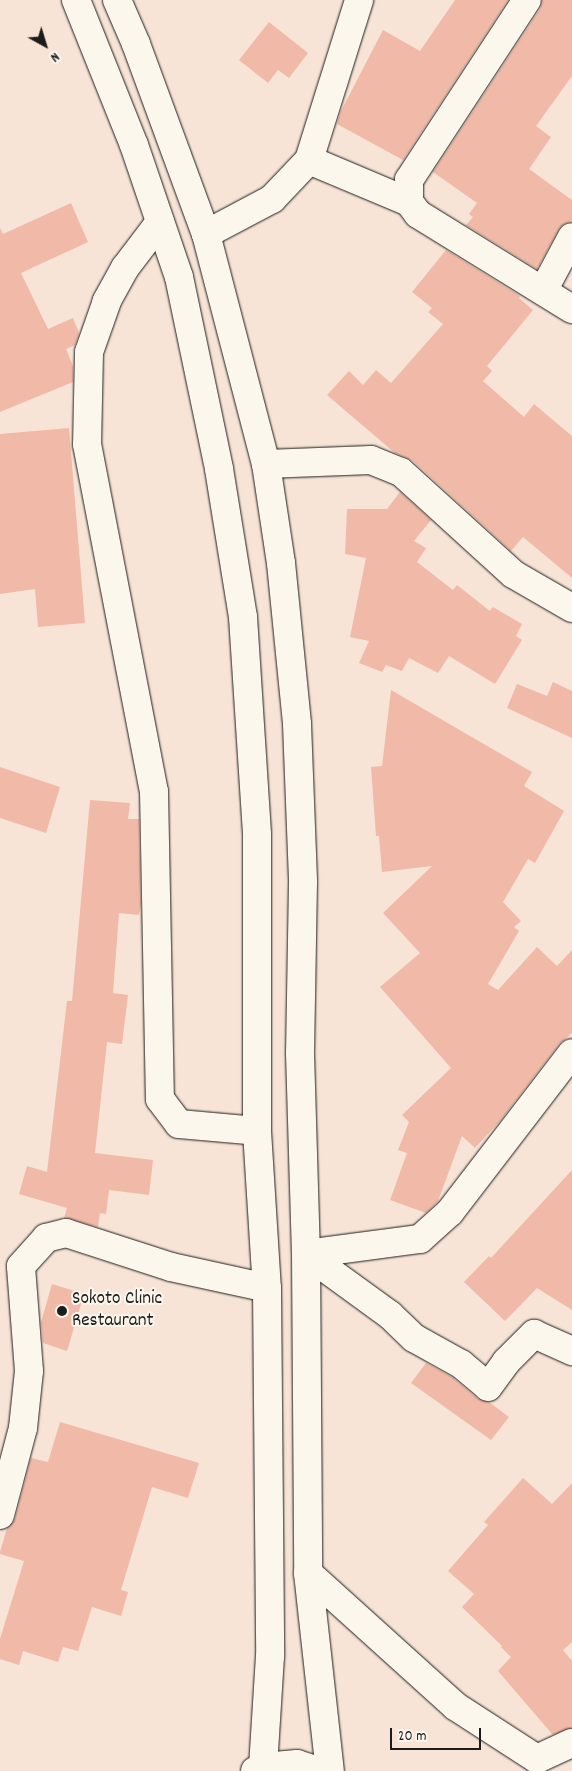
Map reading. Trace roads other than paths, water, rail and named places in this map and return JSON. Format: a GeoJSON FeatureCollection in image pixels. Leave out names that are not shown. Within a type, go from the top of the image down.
{"type":"FeatureCollection","features":[{"type":"Feature","properties":{"kind":"street"},"geometry":{"type":"LineString","coordinates":[[76,0],[134,145],[179,276],[219,469],[243,617],[257,835],[257,1131],[267,1288],[270,1656],[259,1769],[297,1764],[319,1771]]}},
{"type":"Feature","properties":{"kind":"street"},"geometry":{"type":"LineString","coordinates":[[117,0],[136,44],[206,234],[266,464],[281,563],[296,724],[303,882],[300,1053],[306,1254],[308,1573],[330,1771]]}},
{"type":"Feature","properties":{"kind":"street"},"geometry":{"type":"LineString","coordinates":[[206,234],[272,199],[309,160],[359,0]]}},
{"type":"Feature","properties":{"kind":"street"},"geometry":{"type":"LineString","coordinates":[[409,202],[409,180],[527,0]]}},
{"type":"Feature","properties":{"kind":"street"},"geometry":{"type":"LineString","coordinates":[[309,160],[409,202],[418,214],[572,309]]}},
{"type":"Feature","properties":{"kind":"street"},"geometry":{"type":"LineString","coordinates":[[160,222],[125,268],[107,301],[88,352],[87,444],[154,791],[160,1099],[179,1124],[257,1131]]}},
{"type":"Feature","properties":{"kind":"street"},"geometry":{"type":"LineString","coordinates":[[543,291],[572,237]]}},
{"type":"Feature","properties":{"kind":"street"},"geometry":{"type":"LineString","coordinates":[[266,464],[371,460],[401,472],[513,574],[572,608]]}},
{"type":"Feature","properties":{"kind":"street"},"geometry":{"type":"LineString","coordinates":[[306,1254],[420,1239],[450,1212],[572,1053]]}},
{"type":"Feature","properties":{"kind":"street"},"geometry":{"type":"LineString","coordinates":[[0,1515],[23,1428],[29,1371],[22,1266],[46,1238],[66,1232],[171,1267],[267,1288]]}},
{"type":"Feature","properties":{"kind":"street"},"geometry":{"type":"LineString","coordinates":[[306,1254],[390,1315],[414,1338],[461,1364],[488,1386],[506,1362],[534,1334],[572,1351]]}},
{"type":"Feature","properties":{"kind":"street"},"geometry":{"type":"LineString","coordinates":[[308,1573],[456,1706],[530,1765],[572,1742]]}},
{"type":"Feature","properties":{"kind":"place","name":"Sokoto Clinic Restaurant"},"geometry":{"type":"Point","coordinates":[62,1311]}}]}
